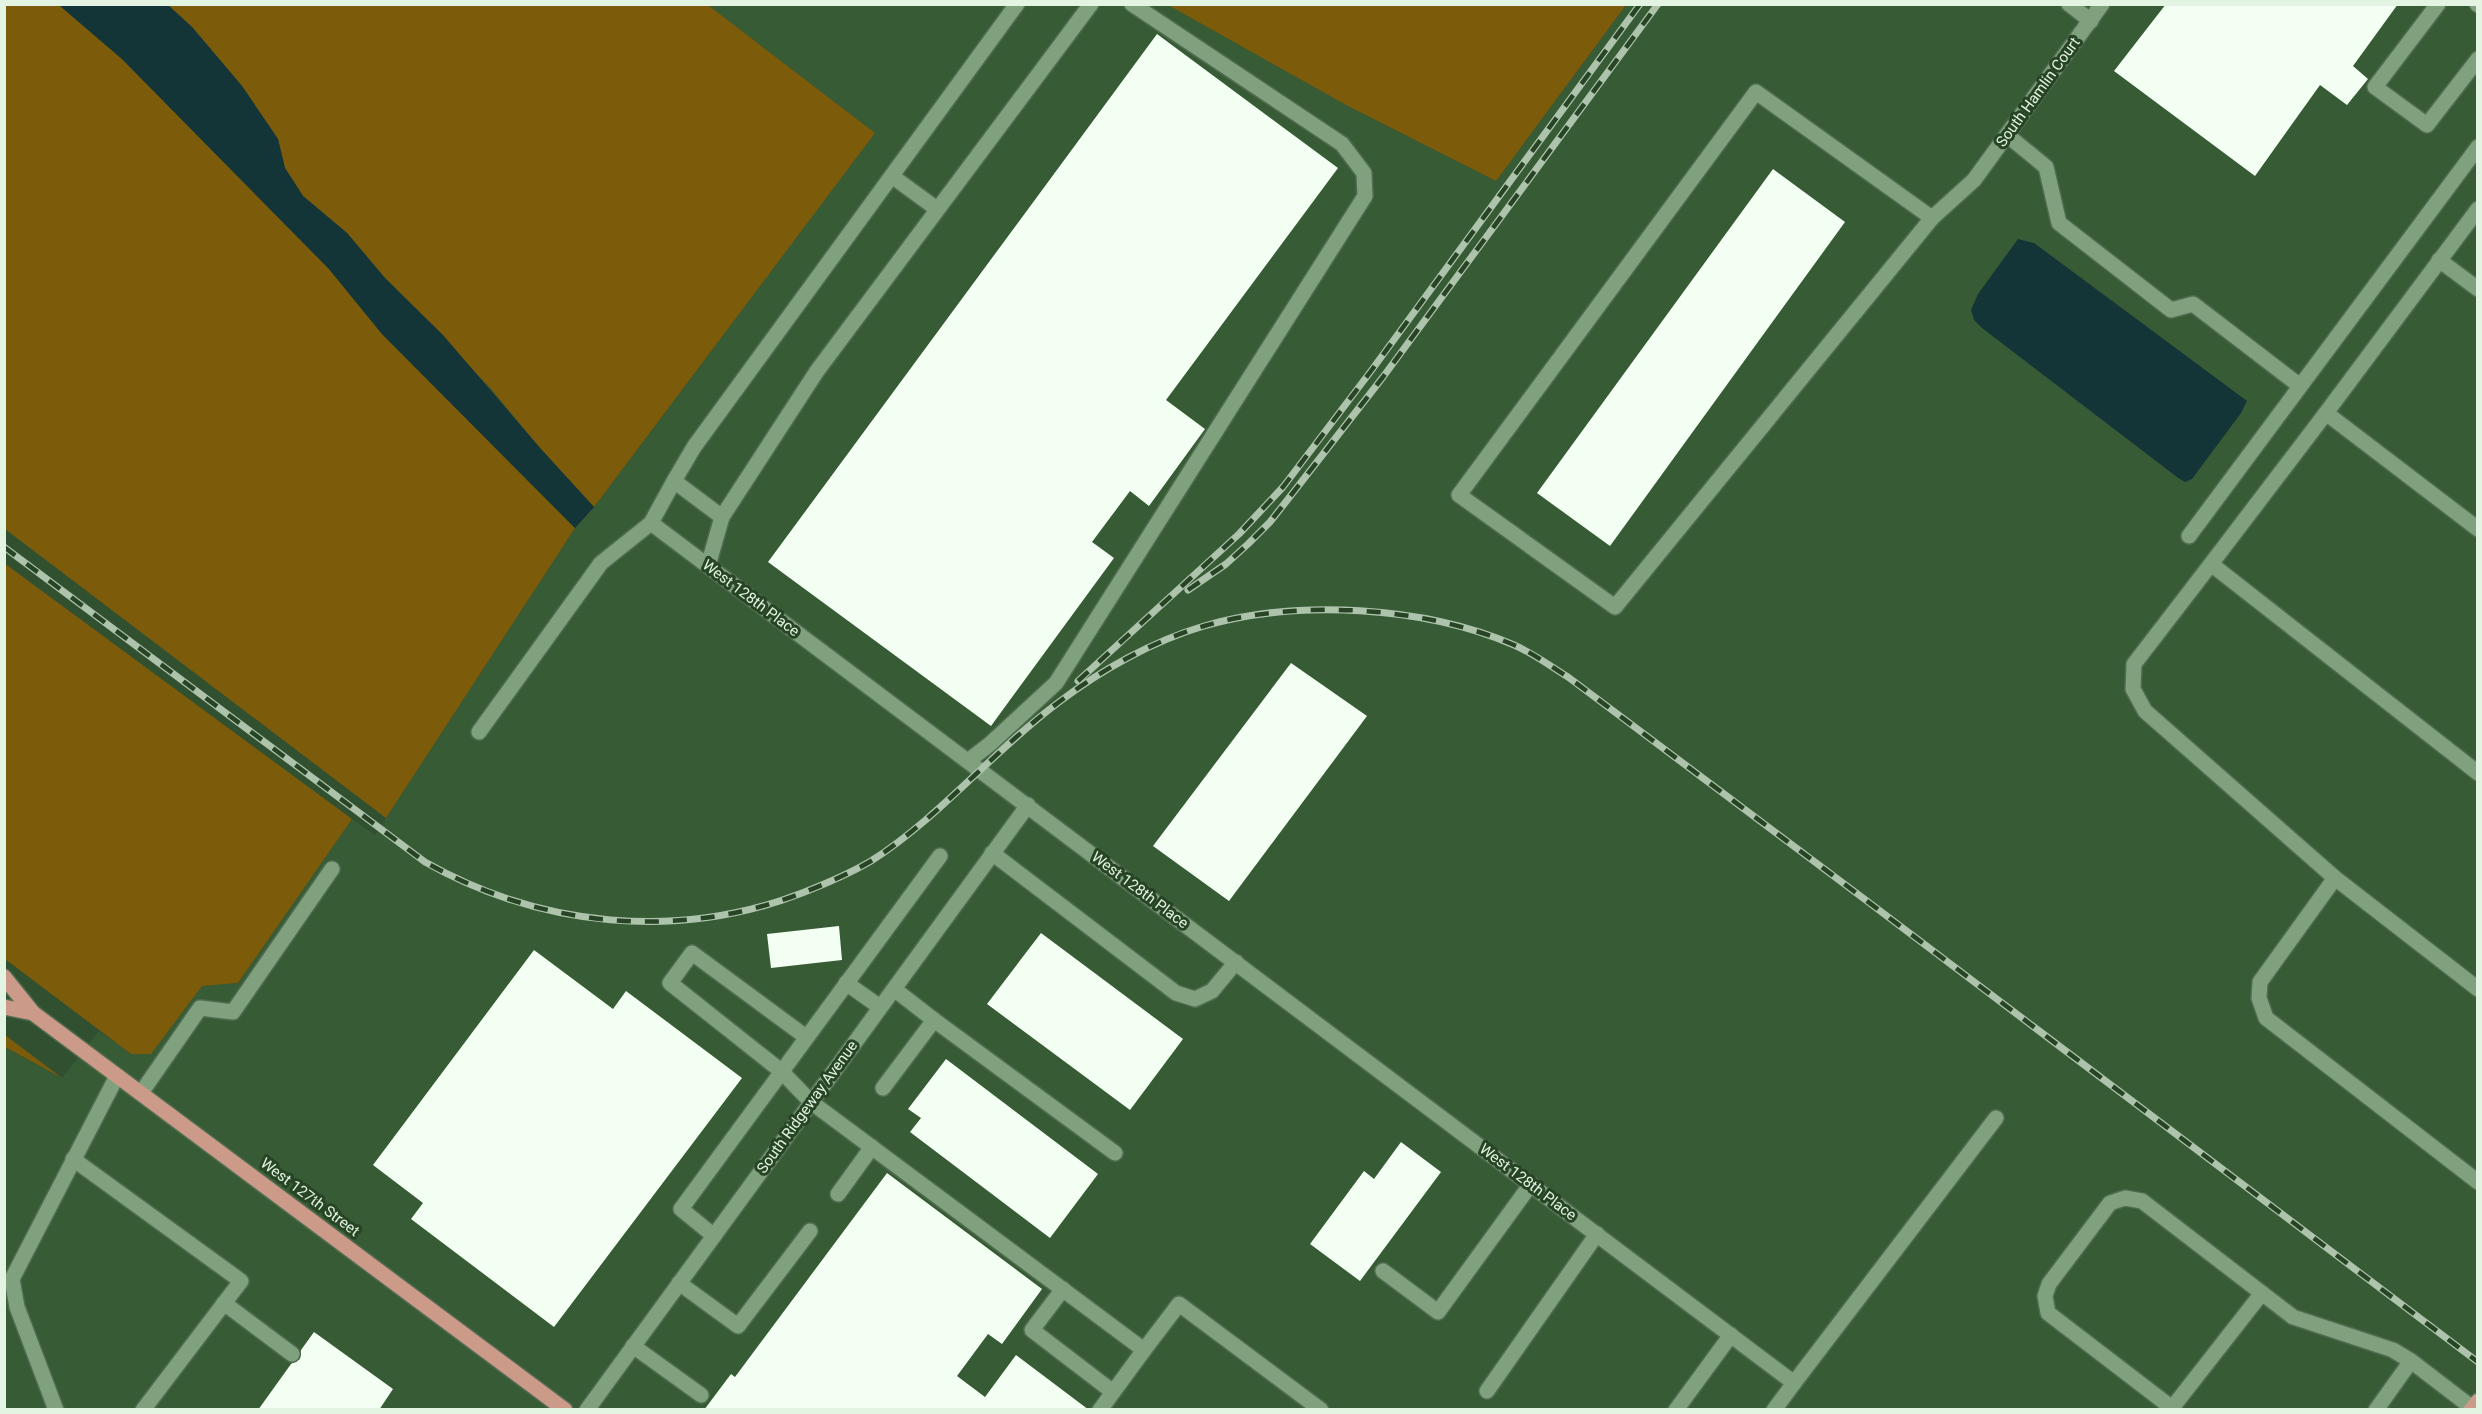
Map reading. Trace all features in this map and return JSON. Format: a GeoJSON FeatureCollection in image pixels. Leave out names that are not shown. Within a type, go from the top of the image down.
{"type":"FeatureCollection","features":[{"type":"Feature","properties":{"kind":"main road","name":"West 127th Street"},"geometry":{"type":"LineString","coordinates":[[4,976],[33,1013],[564,1410]]}},
{"type":"Feature","properties":{"kind":"main road","name":"West 127th Street"},"geometry":{"type":"LineString","coordinates":[[4,1007],[33,1013]]}},
{"type":"Feature","properties":{"kind":"street"},"geometry":{"type":"LineString","coordinates":[[479,732],[601,563],[651,523],[694,447],[1017,4]]}},
{"type":"Feature","properties":{"kind":"street"},"geometry":{"type":"LineString","coordinates":[[708,566],[722,516],[817,370],[1091,4]]}},
{"type":"Feature","properties":{"kind":"street"},"geometry":{"type":"LineString","coordinates":[[968,761],[990,744],[1056,683],[1365,196],[1364,173],[1342,144],[1132,4]]}},
{"type":"Feature","properties":{"kind":"street"},"geometry":{"type":"LineString","coordinates":[[2069,4],[2091,21]]}},
{"type":"Feature","properties":{"kind":"street","name":"South Hamlin Court"},"geometry":{"type":"LineString","coordinates":[[1932,218],[1756,92],[1459,495],[1615,607],[1932,218],[1974,180],[2102,4]]}},
{"type":"Feature","properties":{"kind":"street"},"geometry":{"type":"LineString","coordinates":[[2438,4],[2375,87],[2427,125],[2478,59]]}},
{"type":"Feature","properties":{"kind":"street"},"geometry":{"type":"LineString","coordinates":[[2007,135],[2046,167],[2059,223],[2172,310],[2193,304],[2300,386]]}},
{"type":"Feature","properties":{"kind":"street"},"geometry":{"type":"LineString","coordinates":[[2189,536],[2478,147]]}},
{"type":"Feature","properties":{"kind":"street"},"geometry":{"type":"LineString","coordinates":[[893,177],[937,209]]}},
{"type":"Feature","properties":{"kind":"street"},"geometry":{"type":"LineString","coordinates":[[2478,209],[2134,664],[2133,688],[2145,711],[2335,878],[2478,989]]}},
{"type":"Feature","properties":{"kind":"street"},"geometry":{"type":"LineString","coordinates":[[2439,260],[2478,289]]}},
{"type":"Feature","properties":{"kind":"street"},"geometry":{"type":"LineString","coordinates":[[2326,413],[2478,529]]}},
{"type":"Feature","properties":{"kind":"street"},"geometry":{"type":"LineString","coordinates":[[674,481],[722,516]]}},
{"type":"Feature","properties":{"kind":"street","name":"West 128th Place"},"geometry":{"type":"LineString","coordinates":[[651,523],[1794,1383]]}},
{"type":"Feature","properties":{"kind":"street"},"geometry":{"type":"LineString","coordinates":[[2211,564],[2478,773]]}},
{"type":"Feature","properties":{"kind":"street","name":"South Ridgeway Avenue"},"geometry":{"type":"LineString","coordinates":[[587,1410],[1028,805]]}},
{"type":"Feature","properties":{"kind":"street"},"geometry":{"type":"LineString","coordinates":[[992,854],[1176,993],[1195,999],[1212,992],[1236,962]]}},
{"type":"Feature","properties":{"kind":"street"},"geometry":{"type":"LineString","coordinates":[[714,1236],[681,1209],[940,856]]}},
{"type":"Feature","properties":{"kind":"street"},"geometry":{"type":"LineString","coordinates":[[141,1094],[200,1008],[233,1012],[332,869]]}},
{"type":"Feature","properties":{"kind":"street"},"geometry":{"type":"LineString","coordinates":[[2335,878],[2260,982],[2259,998],[2266,1018],[2478,1182]]}},
{"type":"Feature","properties":{"kind":"street"},"geometry":{"type":"LineString","coordinates":[[806,1037],[692,953],[670,983],[781,1071],[812,1102],[1144,1350]]}},
{"type":"Feature","properties":{"kind":"street"},"geometry":{"type":"LineString","coordinates":[[846,983],[880,1007]]}},
{"type":"Feature","properties":{"kind":"street"},"geometry":{"type":"LineString","coordinates":[[894,989],[1115,1153]]}},
{"type":"Feature","properties":{"kind":"street"},"geometry":{"type":"LineString","coordinates":[[883,1088],[934,1020]]}},
{"type":"Feature","properties":{"kind":"street"},"geometry":{"type":"LineString","coordinates":[[56,1410],[17,1307],[12,1279],[117,1076]]}},
{"type":"Feature","properties":{"kind":"street"},"geometry":{"type":"LineString","coordinates":[[1774,1410],[1996,1118]]}},
{"type":"Feature","properties":{"kind":"street"},"geometry":{"type":"LineString","coordinates":[[838,1194],[872,1147]]}},
{"type":"Feature","properties":{"kind":"street"},"geometry":{"type":"LineString","coordinates":[[73,1159],[241,1281],[144,1410]]}},
{"type":"Feature","properties":{"kind":"street"},"geometry":{"type":"LineString","coordinates":[[1383,1271],[1438,1312],[1531,1184]]}},
{"type":"Feature","properties":{"kind":"street"},"geometry":{"type":"LineString","coordinates":[[2262,1293],[2172,1408],[2049,1312],[2045,1296],[2049,1284],[2110,1203],[2125,1198],[2142,1201],[2262,1293],[2293,1317],[2393,1350],[2474,1407]]}},
{"type":"Feature","properties":{"kind":"street"},"geometry":{"type":"LineString","coordinates":[[679,1283],[738,1326],[810,1231]]}},
{"type":"Feature","properties":{"kind":"street"},"geometry":{"type":"LineString","coordinates":[[1487,1391],[1597,1233]]}},
{"type":"Feature","properties":{"kind":"street"},"geometry":{"type":"LineString","coordinates":[[1063,1289],[1032,1330],[1113,1392]]}},
{"type":"Feature","properties":{"kind":"street"},"geometry":{"type":"LineString","coordinates":[[224,1303],[292,1354]]}},
{"type":"Feature","properties":{"kind":"street"},"geometry":{"type":"LineString","coordinates":[[1100,1410],[1179,1304],[1322,1410]]}},
{"type":"Feature","properties":{"kind":"street"},"geometry":{"type":"LineString","coordinates":[[1676,1410],[1731,1335]]}},
{"type":"Feature","properties":{"kind":"street"},"geometry":{"type":"LineString","coordinates":[[633,1346],[701,1395]]}},
{"type":"Feature","properties":{"kind":"street"},"geometry":{"type":"LineString","coordinates":[[2376,1410],[2411,1361]]}},
{"type":"Feature","properties":{"kind":"shaded area"},"geometry":{"type":"Polygon","coordinates":[[[4,5],[59,5],[122,59],[329,269],[382,334],[575,528],[386,818],[5,529],[4,5]]]}},
{"type":"Feature","properties":{"kind":"shaded area"},"geometry":{"type":"Polygon","coordinates":[[[168,5],[708,5],[875,133],[594,507],[540,448],[491,389],[385,278],[347,233],[303,196],[285,168],[278,139],[242,86],[192,27],[168,5]]]}},
{"type":"Feature","properties":{"kind":"shaded area"},"geometry":{"type":"Polygon","coordinates":[[[708,5],[1168,5],[1346,105],[1496,181],[1626,5],[2477,5],[2477,1409],[5,1409],[4,1047],[62,1078],[99,1031],[131,1054],[150,1054],[202,986],[238,983],[352,819],[375,835],[575,528],[594,507],[875,133],[708,5]]]}},
{"type":"Feature","properties":{"kind":"shaded area"},"geometry":{"type":"Polygon","coordinates":[[[1168,5],[1626,5],[1496,181],[1346,105],[1168,5]]]}},
{"type":"Feature","properties":{"kind":"shaded area"},"geometry":{"type":"Polygon","coordinates":[[[4,563],[352,819],[238,983],[202,986],[151,1054],[131,1054],[5,959],[4,563]]]}},
{"type":"Feature","properties":{"kind":"shaded area"},"geometry":{"type":"Polygon","coordinates":[[[5,1035],[62,1078],[5,1047],[5,1035]]]}},
{"type":"Feature","properties":{"kind":"water"},"geometry":{"type":"Polygon","coordinates":[[[59,5],[168,5],[192,27],[242,86],[278,139],[285,168],[303,196],[347,233],[385,278],[443,335],[594,507],[575,528],[382,334],[329,269],[122,59],[59,5]]]}},
{"type":"Feature","properties":{"kind":"water"},"geometry":{"type":"Polygon","coordinates":[[[2018,239],[2034,243],[2247,401],[2241,413],[2192,479],[2185,482],[2177,477],[1974,320],[1971,310],[1978,294],[2018,239]]]}},
{"type":"Feature","properties":{"kind":"building"},"geometry":{"type":"Polygon","coordinates":[[[2166,4],[2398,4],[2353,66],[2368,79],[2347,105],[2320,85],[2255,176],[2114,71],[2166,4]]]}},
{"type":"Feature","properties":{"kind":"building"},"geometry":{"type":"Polygon","coordinates":[[[1157,34],[1338,168],[1166,400],[1205,429],[1149,506],[1130,491],[1092,542],[1114,558],[991,726],[768,562],[1157,34]]]}},
{"type":"Feature","properties":{"kind":"building"},"geometry":{"type":"Polygon","coordinates":[[[1773,169],[1845,222],[1610,546],[1537,493],[1773,169]]]}},
{"type":"Feature","properties":{"kind":"building"},"geometry":{"type":"Polygon","coordinates":[[[1291,663],[1367,716],[1229,901],[1153,846],[1291,663]]]}},
{"type":"Feature","properties":{"kind":"building"},"geometry":{"type":"Polygon","coordinates":[[[839,926],[842,960],[771,968],[767,934],[839,926]]]}},
{"type":"Feature","properties":{"kind":"building"},"geometry":{"type":"Polygon","coordinates":[[[1041,933],[1183,1039],[1130,1110],[987,1004],[1041,933]]]}},
{"type":"Feature","properties":{"kind":"building"},"geometry":{"type":"Polygon","coordinates":[[[534,950],[613,1009],[626,991],[742,1078],[554,1327],[411,1219],[423,1203],[373,1165],[534,950]]]}},
{"type":"Feature","properties":{"kind":"building"},"geometry":{"type":"Polygon","coordinates":[[[946,1059],[1098,1174],[1050,1238],[910,1132],[921,1118],[908,1109],[946,1059]]]}},
{"type":"Feature","properties":{"kind":"building"},"geometry":{"type":"Polygon","coordinates":[[[1401,1142],[1441,1172],[1360,1281],[1310,1244],[1364,1171],[1374,1179],[1401,1142]]]}},
{"type":"Feature","properties":{"kind":"building"},"geometry":{"type":"Polygon","coordinates":[[[887,1173],[1042,1289],[1002,1344],[988,1334],[957,1376],[985,1397],[1016,1355],[1089,1410],[704,1410],[731,1374],[735,1377],[887,1173]]]}},
{"type":"Feature","properties":{"kind":"building"},"geometry":{"type":"Polygon","coordinates":[[[314,1332],[393,1389],[379,1410],[258,1410],[291,1364],[300,1359],[301,1350],[314,1332]]]}},
{"type":"Feature","properties":{"kind":"railway"},"geometry":{"type":"LineString","coordinates":[[1078,681],[1239,534],[1283,487],[1371,371],[1640,4]]}},
{"type":"Feature","properties":{"kind":"railway"},"geometry":{"type":"LineString","coordinates":[[1188,590],[1226,564],[1270,522],[1383,377],[1658,4]]}},
{"type":"Feature","properties":{"kind":"railway"},"geometry":{"type":"LineString","coordinates":[[4,547],[425,862],[469,884],[515,901],[562,913],[610,920],[659,921],[707,918],[755,908],[802,893],[854,870],[896,844],[1011,741],[1075,690],[1128,658],[1185,632],[1240,617],[1319,610],[1401,615],[1479,632],[1521,648],[1568,677],[2478,1362]]}}]}
